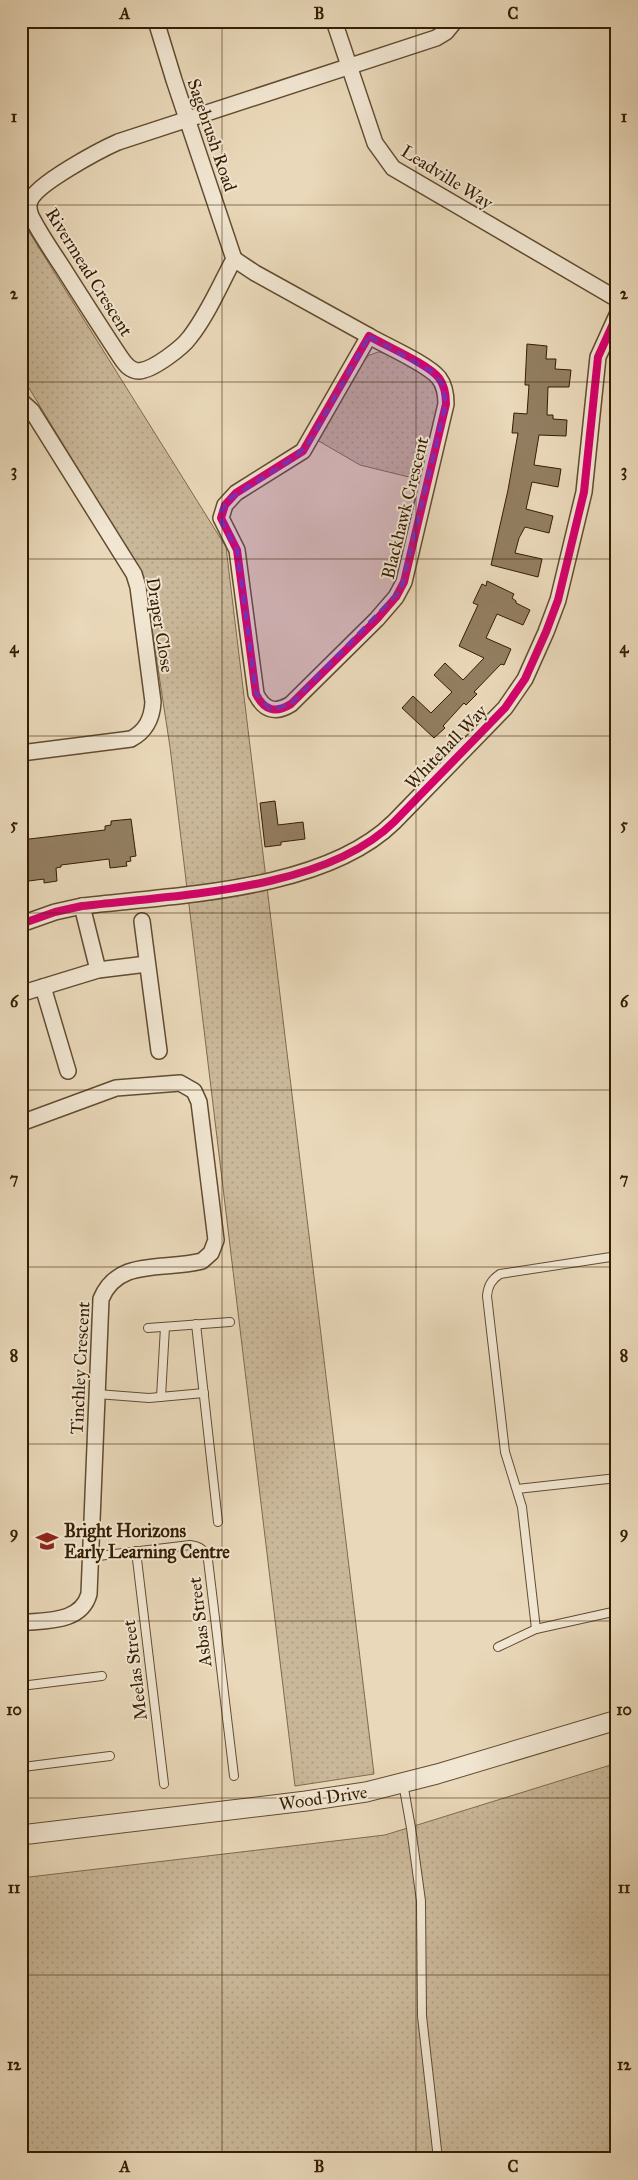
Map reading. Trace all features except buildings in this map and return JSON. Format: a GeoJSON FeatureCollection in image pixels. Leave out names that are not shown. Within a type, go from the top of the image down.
{"type":"FeatureCollection","features":[{"type":"Feature","properties":{"kind":"street","name":"Sagebrush Road"},"geometry":{"type":"LineString","coordinates":[[156,21],[234,260]]}},
{"type":"Feature","properties":{"kind":"street","name":"Leadville Way"},"geometry":{"type":"LineString","coordinates":[[334,21],[375,143],[393,168],[617,299]]}},
{"type":"Feature","properties":{"kind":"street","name":"Rivermead Crescent"},"geometry":{"type":"LineString","coordinates":[[234,260],[197,327],[183,346],[150,367],[138,371],[126,365],[110,342],[54,254],[28,208],[32,197],[44,185],[102,149],[118,142],[436,38],[446,32],[455,21]]}},
{"type":"Feature","properties":{"kind":"street","name":"Blackhawk Crescent"},"geometry":{"type":"LineString","coordinates":[[234,260],[255,273],[369,336],[431,371],[442,383],[446,394],[446,404],[404,582],[396,597],[291,704],[285,708],[271,710],[265,707],[256,694],[237,550],[222,523],[221,511],[229,499],[236,493],[303,451],[369,336]]}},
{"type":"Feature","properties":{"kind":"street","name":"Whitehall Way"},"geometry":{"type":"LineString","coordinates":[[21,924],[55,912],[82,906],[249,886],[311,868],[350,853],[385,831],[505,708],[525,679],[558,600],[586,483],[598,356],[617,315]]}},
{"type":"Feature","properties":{"kind":"street","name":"Draper Close"},"geometry":{"type":"LineString","coordinates":[[21,401],[32,411],[134,574],[138,587],[152,713],[143,731],[131,739],[21,753]]}},
{"type":"Feature","properties":{"kind":"street"},"geometry":{"type":"LineString","coordinates":[[82,906],[98,970]]}},
{"type":"Feature","properties":{"kind":"street"},"geometry":{"type":"LineString","coordinates":[[142,921],[159,1051]]}},
{"type":"Feature","properties":{"kind":"street"},"geometry":{"type":"LineString","coordinates":[[23,993],[98,970],[147,964]]}},
{"type":"Feature","properties":{"kind":"street"},"geometry":{"type":"LineString","coordinates":[[43,987],[68,1071]]}},
{"type":"Feature","properties":{"kind":"street","name":"Tinchley Crescent"},"geometry":{"type":"LineString","coordinates":[[21,1123],[116,1088],[180,1083],[194,1090],[199,1102],[216,1233],[215,1247],[207,1258],[202,1261],[134,1270],[117,1276],[111,1281],[101,1299],[89,1594],[84,1607],[69,1617],[21,1623]]}},
{"type":"Feature","properties":{"kind":"street","name":"Wood Drive"},"geometry":{"type":"LineString","coordinates":[[21,1835],[306,1801],[366,1792],[617,1720]]}},
{"type":"Feature","properties":{"kind":"lane"},"geometry":{"type":"LineString","coordinates":[[536,1629],[522,1507],[505,1452],[487,1296],[488,1289],[491,1282],[500,1274],[617,1256]]}},
{"type":"Feature","properties":{"kind":"lane"},"geometry":{"type":"LineString","coordinates":[[148,1328],[230,1322]]}},
{"type":"Feature","properties":{"kind":"lane"},"geometry":{"type":"LineString","coordinates":[[196,1324],[218,1522]]}},
{"type":"Feature","properties":{"kind":"lane"},"geometry":{"type":"LineString","coordinates":[[161,1397],[164,1327]]}},
{"type":"Feature","properties":{"kind":"lane"},"geometry":{"type":"LineString","coordinates":[[97,1394],[149,1398],[204,1393]]}},
{"type":"Feature","properties":{"kind":"lane"},"geometry":{"type":"LineString","coordinates":[[517,1489],[617,1478]]}},
{"type":"Feature","properties":{"kind":"lane","name":"Asbas Street"},"geometry":{"type":"LineString","coordinates":[[90,1557],[190,1545],[201,1548],[207,1555],[234,1776]]}},
{"type":"Feature","properties":{"kind":"lane","name":"Meelas Street"},"geometry":{"type":"LineString","coordinates":[[136,1551],[164,1784]]}},
{"type":"Feature","properties":{"kind":"lane"},"geometry":{"type":"LineString","coordinates":[[498,1647],[536,1629],[617,1611]]}},
{"type":"Feature","properties":{"kind":"lane"},"geometry":{"type":"LineString","coordinates":[[21,1686],[102,1676]]}},
{"type":"Feature","properties":{"kind":"lane"},"geometry":{"type":"LineString","coordinates":[[21,1753],[22,1768],[110,1756]]}},
{"type":"Feature","properties":{"kind":"lane"},"geometry":{"type":"LineString","coordinates":[[402,1783],[411,1828],[421,1901],[422,2016],[438,2159]]}},
{"type":"Feature","properties":{"kind":"highlighted area"},"geometry":{"type":"Polygon","coordinates":[[[369,336],[431,371],[443,385],[446,404],[401,590],[291,704],[271,710],[256,694],[237,550],[222,523],[221,511],[229,499],[296,456],[310,441],[369,336]]]}},
{"type":"Feature","properties":{"kind":"shaded area"},"geometry":{"type":"Polygon","coordinates":[[[21,219],[226,547],[374,1774],[295,1786],[170,747],[146,590],[135,562],[21,375],[21,219]]]}},
{"type":"Feature","properties":{"kind":"shaded area"},"geometry":{"type":"Polygon","coordinates":[[[378,352],[390,355],[414,369],[428,378],[436,389],[438,404],[421,480],[360,465],[317,440],[363,360],[367,356],[378,352]]]}},
{"type":"Feature","properties":{"kind":"shaded area"},"geometry":{"type":"Polygon","coordinates":[[[617,1763],[617,2159],[21,2159],[21,1878],[385,1835],[617,1763]]]}},
{"type":"Feature","properties":{"kind":"cycle path"},"geometry":{"type":"LineString","coordinates":[[21,924],[55,912],[82,906],[204,893],[247,886],[289,876],[329,863],[364,845],[394,822],[505,708],[525,679],[546,632],[558,600],[584,492],[598,357],[617,315]]}},
{"type":"Feature","properties":{"kind":"cycle path"},"geometry":{"type":"LineString","coordinates":[[369,336],[426,367],[439,378],[445,393],[446,404],[404,582],[396,597],[377,619],[291,704],[280,709],[270,709],[263,704],[256,694],[237,550],[221,518],[225,505],[236,493],[303,451],[369,336]]}},
{"type":"Feature","properties":{"kind":"place","name":"Bright Horizons Early Learning Centre"},"geometry":{"type":"Point","coordinates":[47,1541]}}]}
